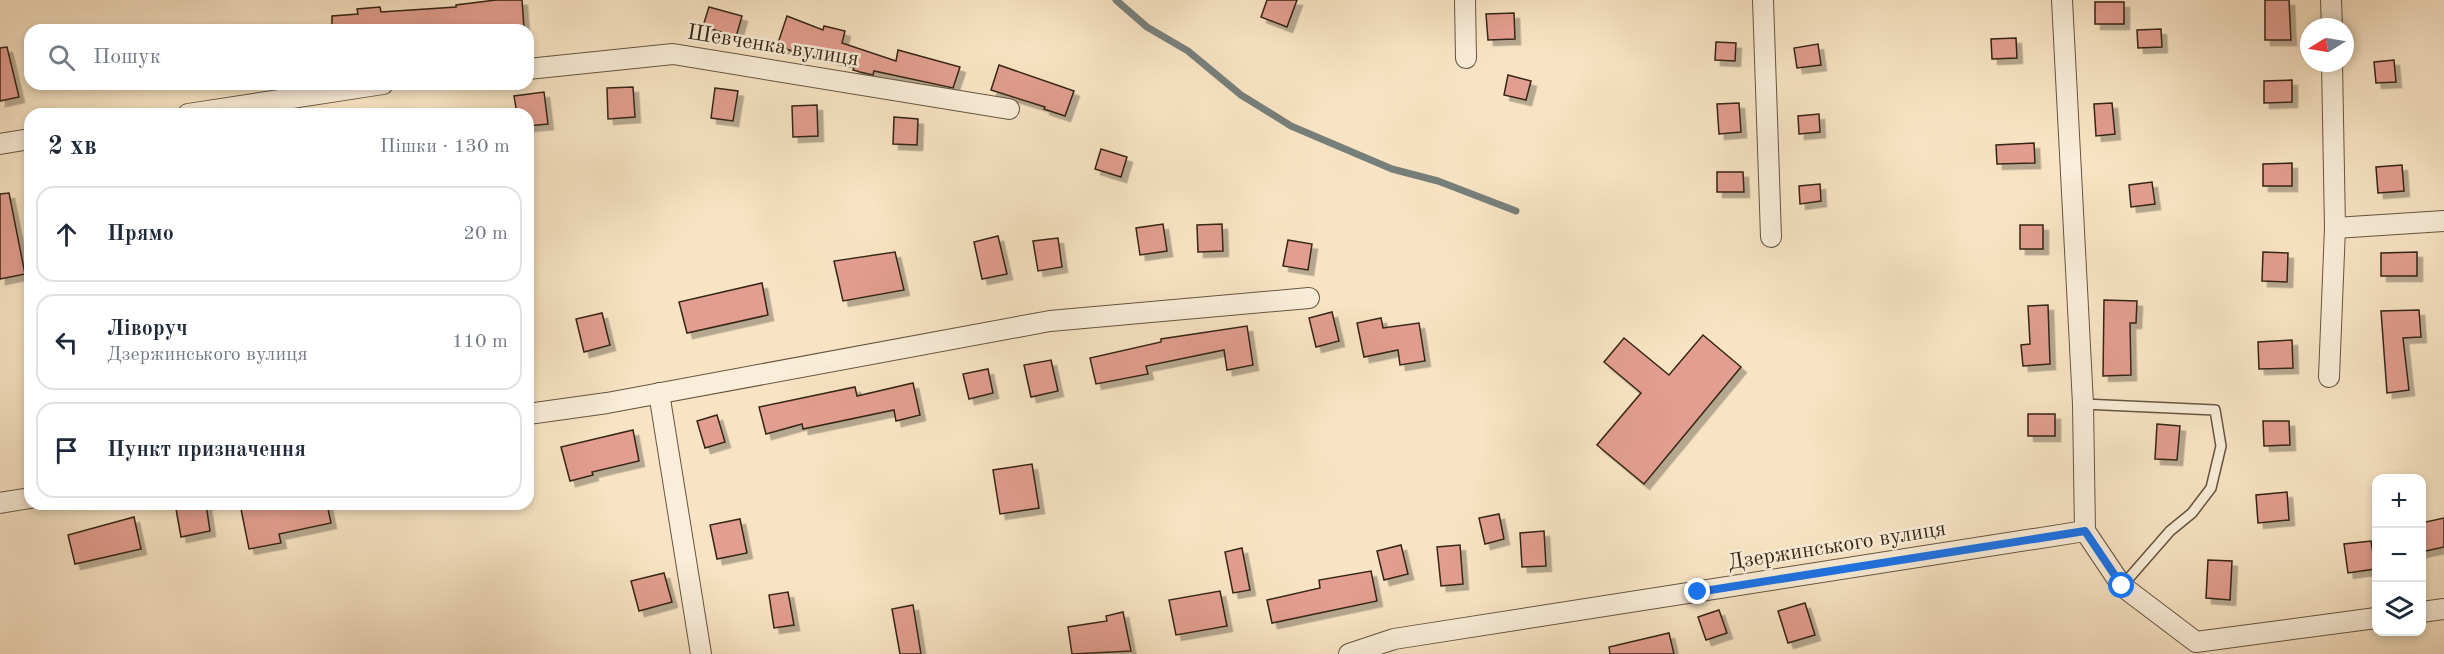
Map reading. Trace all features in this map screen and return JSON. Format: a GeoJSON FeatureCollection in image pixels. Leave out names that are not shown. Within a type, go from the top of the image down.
{"type":"FeatureCollection","features":[{"type":"Feature","properties":{"kind":"street"},"geometry":{"type":"LineString","coordinates":[[1465,0],[1466,58]]}},
{"type":"Feature","properties":{"kind":"street"},"geometry":{"type":"LineString","coordinates":[[1763,0],[1771,237]]}},
{"type":"Feature","properties":{"kind":"street"},"geometry":{"type":"LineString","coordinates":[[2062,0],[2083,404],[2085,531],[2122,586],[2196,642],[2372,619]]}},
{"type":"Feature","properties":{"kind":"street"},"geometry":{"type":"LineString","coordinates":[[2331,0],[2332,18]]}},
{"type":"Feature","properties":{"kind":"street","name":"Шевченка вулиця"},"geometry":{"type":"LineString","coordinates":[[534,68],[673,54],[1009,109]]}},
{"type":"Feature","properties":{"kind":"street"},"geometry":{"type":"LineString","coordinates":[[2330,377],[2335,228],[2332,72]]}},
{"type":"Feature","properties":{"kind":"street"},"geometry":{"type":"LineString","coordinates":[[228,108],[344,90]]}},
{"type":"Feature","properties":{"kind":"street"},"geometry":{"type":"LineString","coordinates":[[0,144],[24,140]]}},
{"type":"Feature","properties":{"kind":"street"},"geometry":{"type":"LineString","coordinates":[[2335,228],[2444,221]]}},
{"type":"Feature","properties":{"kind":"street"},"geometry":{"type":"LineString","coordinates":[[534,413],[658,393],[1050,321],[1309,298]]}},
{"type":"Feature","properties":{"kind":"street"},"geometry":{"type":"LineString","coordinates":[[658,393],[701,654]]}},
{"type":"Feature","properties":{"kind":"street"},"geometry":{"type":"LineString","coordinates":[[0,503],[24,499]]}},
{"type":"Feature","properties":{"kind":"street","name":"Дзержинського вулиця"},"geometry":{"type":"LineString","coordinates":[[1349,654],[1394,639],[2085,531]]}},
{"type":"Feature","properties":{"kind":"street"},"geometry":{"type":"LineString","coordinates":[[2426,611],[2444,609]]}},
{"type":"Feature","properties":{"kind":"lane"},"geometry":{"type":"LineString","coordinates":[[2083,404],[2215,410],[2221,446],[2211,488],[2192,513],[2170,531],[2122,586]]}},
{"type":"Feature","properties":{"kind":"building"},"geometry":{"type":"Polygon","coordinates":[[[496,0],[522,0],[524,24],[332,24],[332,16],[358,14],[357,9],[380,7],[381,12],[456,7],[456,5],[496,0]]]}},
{"type":"Feature","properties":{"kind":"building"},"geometry":{"type":"Polygon","coordinates":[[[1267,0],[1297,0],[1287,27],[1261,17],[1267,0]]]}},
{"type":"Feature","properties":{"kind":"building"},"geometry":{"type":"Polygon","coordinates":[[[2265,0],[2289,0],[2291,40],[2265,40],[2265,0]]]}},
{"type":"Feature","properties":{"kind":"building"},"geometry":{"type":"Polygon","coordinates":[[[2095,2],[2124,2],[2124,24],[2095,24],[2095,2]]]}},
{"type":"Feature","properties":{"kind":"building"},"geometry":{"type":"Polygon","coordinates":[[[709,7],[742,16],[736,37],[703,26],[709,7]]]}},
{"type":"Feature","properties":{"kind":"building"},"geometry":{"type":"Polygon","coordinates":[[[1514,13],[1515,39],[1488,40],[1486,14],[1514,13]]]}},
{"type":"Feature","properties":{"kind":"building"},"geometry":{"type":"Polygon","coordinates":[[[787,16],[823,30],[824,26],[845,31],[842,43],[896,61],[898,50],[960,67],[953,88],[874,71],[873,75],[860,72],[853,70],[855,64],[799,51],[798,53],[777,46],[787,16]]]}},
{"type":"Feature","properties":{"kind":"building"},"geometry":{"type":"Polygon","coordinates":[[[2161,29],[2162,47],[2138,48],[2137,30],[2161,29]]]}},
{"type":"Feature","properties":{"kind":"building"},"geometry":{"type":"Polygon","coordinates":[[[2016,38],[2017,58],[1992,59],[1991,39],[2016,38]]]}},
{"type":"Feature","properties":{"kind":"building"},"geometry":{"type":"Polygon","coordinates":[[[1716,42],[1736,43],[1735,61],[1715,60],[1716,42]]]}},
{"type":"Feature","properties":{"kind":"building"},"geometry":{"type":"Polygon","coordinates":[[[1818,44],[1821,65],[1797,68],[1794,48],[1818,44]]]}},
{"type":"Feature","properties":{"kind":"building"},"geometry":{"type":"Polygon","coordinates":[[[7,47],[19,97],[0,101],[0,48],[7,47]]]}},
{"type":"Feature","properties":{"kind":"building"},"geometry":{"type":"Polygon","coordinates":[[[2394,60],[2396,82],[2376,83],[2374,62],[2394,60]]]}},
{"type":"Feature","properties":{"kind":"building"},"geometry":{"type":"Polygon","coordinates":[[[999,65],[1074,91],[1065,116],[1044,109],[1045,107],[991,90],[999,65]]]}},
{"type":"Feature","properties":{"kind":"building"},"geometry":{"type":"Polygon","coordinates":[[[1508,75],[1531,81],[1526,100],[1504,95],[1508,75]]]}},
{"type":"Feature","properties":{"kind":"building"},"geometry":{"type":"Polygon","coordinates":[[[2292,80],[2292,102],[2264,103],[2264,81],[2292,80]]]}},
{"type":"Feature","properties":{"kind":"building"},"geometry":{"type":"Polygon","coordinates":[[[633,87],[635,117],[608,119],[607,88],[633,87]]]}},
{"type":"Feature","properties":{"kind":"building"},"geometry":{"type":"Polygon","coordinates":[[[715,88],[738,91],[733,121],[711,118],[715,88]]]}},
{"type":"Feature","properties":{"kind":"building"},"geometry":{"type":"Polygon","coordinates":[[[544,92],[548,124],[534,125],[534,108],[516,108],[514,96],[544,92]]]}},
{"type":"Feature","properties":{"kind":"building"},"geometry":{"type":"Polygon","coordinates":[[[1739,103],[1741,132],[1719,134],[1717,104],[1739,103]]]}},
{"type":"Feature","properties":{"kind":"building"},"geometry":{"type":"Polygon","coordinates":[[[2112,103],[2115,134],[2096,136],[2094,104],[2112,103]]]}},
{"type":"Feature","properties":{"kind":"building"},"geometry":{"type":"Polygon","coordinates":[[[817,105],[818,136],[793,137],[792,106],[817,105]]]}},
{"type":"Feature","properties":{"kind":"building"},"geometry":{"type":"Polygon","coordinates":[[[1819,114],[1820,132],[1799,134],[1798,116],[1819,114]]]}},
{"type":"Feature","properties":{"kind":"building"},"geometry":{"type":"Polygon","coordinates":[[[894,117],[918,119],[917,145],[893,144],[894,117]]]}},
{"type":"Feature","properties":{"kind":"building"},"geometry":{"type":"Polygon","coordinates":[[[2034,143],[2035,163],[1997,164],[1996,145],[2034,143]]]}},
{"type":"Feature","properties":{"kind":"building"},"geometry":{"type":"Polygon","coordinates":[[[1101,149],[1127,157],[1121,177],[1095,169],[1101,149]]]}},
{"type":"Feature","properties":{"kind":"building"},"geometry":{"type":"Polygon","coordinates":[[[2292,163],[2292,186],[2263,186],[2263,164],[2292,163]]]}},
{"type":"Feature","properties":{"kind":"building"},"geometry":{"type":"Polygon","coordinates":[[[2402,165],[2404,191],[2378,193],[2376,167],[2402,165]]]}},
{"type":"Feature","properties":{"kind":"building"},"geometry":{"type":"Polygon","coordinates":[[[1717,172],[1743,172],[1744,192],[1717,192],[1717,172]]]}},
{"type":"Feature","properties":{"kind":"building"},"geometry":{"type":"Polygon","coordinates":[[[2152,182],[2155,204],[2131,207],[2129,185],[2152,182]]]}},
{"type":"Feature","properties":{"kind":"building"},"geometry":{"type":"Polygon","coordinates":[[[1820,184],[1821,201],[1800,204],[1799,186],[1820,184]]]}},
{"type":"Feature","properties":{"kind":"building"},"geometry":{"type":"Polygon","coordinates":[[[9,193],[24,274],[0,279],[0,194],[9,193]]]}},
{"type":"Feature","properties":{"kind":"building"},"geometry":{"type":"Polygon","coordinates":[[[1163,224],[1167,251],[1140,255],[1136,228],[1163,224]]]}},
{"type":"Feature","properties":{"kind":"building"},"geometry":{"type":"Polygon","coordinates":[[[1222,224],[1223,251],[1198,252],[1197,225],[1222,224]]]}},
{"type":"Feature","properties":{"kind":"building"},"geometry":{"type":"Polygon","coordinates":[[[2020,225],[2043,225],[2043,249],[2020,249],[2020,225]]]}},
{"type":"Feature","properties":{"kind":"building"},"geometry":{"type":"Polygon","coordinates":[[[998,236],[1007,274],[982,279],[974,242],[998,236]]]}},
{"type":"Feature","properties":{"kind":"building"},"geometry":{"type":"Polygon","coordinates":[[[1058,238],[1062,267],[1038,271],[1033,241],[1058,238]]]}},
{"type":"Feature","properties":{"kind":"building"},"geometry":{"type":"Polygon","coordinates":[[[1288,240],[1312,244],[1308,270],[1283,266],[1288,240]]]}},
{"type":"Feature","properties":{"kind":"building"},"geometry":{"type":"Polygon","coordinates":[[[895,252],[904,290],[843,301],[834,261],[895,252]]]}},
{"type":"Feature","properties":{"kind":"building"},"geometry":{"type":"Polygon","coordinates":[[[2263,252],[2288,253],[2287,282],[2262,281],[2263,252]]]}},
{"type":"Feature","properties":{"kind":"building"},"geometry":{"type":"Polygon","coordinates":[[[2417,252],[2417,276],[2381,276],[2381,253],[2417,252]]]}},
{"type":"Feature","properties":{"kind":"building"},"geometry":{"type":"Polygon","coordinates":[[[762,283],[768,315],[687,333],[679,302],[762,283]]]}},
{"type":"Feature","properties":{"kind":"building"},"geometry":{"type":"Polygon","coordinates":[[[2104,300],[2137,301],[2136,323],[2130,323],[2131,375],[2103,376],[2104,300]]]}},
{"type":"Feature","properties":{"kind":"building"},"geometry":{"type":"Polygon","coordinates":[[[2048,305],[2050,364],[2023,366],[2021,345],[2030,344],[2028,306],[2048,305]]]}},
{"type":"Feature","properties":{"kind":"building"},"geometry":{"type":"Polygon","coordinates":[[[2419,310],[2421,337],[2403,338],[2409,390],[2387,393],[2381,311],[2419,310]]]}},
{"type":"Feature","properties":{"kind":"building"},"geometry":{"type":"Polygon","coordinates":[[[1332,312],[1339,341],[1316,347],[1309,318],[1332,312]]]}},
{"type":"Feature","properties":{"kind":"building"},"geometry":{"type":"Polygon","coordinates":[[[602,313],[610,345],[584,352],[576,319],[602,313]]]}},
{"type":"Feature","properties":{"kind":"building"},"geometry":{"type":"Polygon","coordinates":[[[1381,318],[1383,328],[1419,323],[1425,361],[1400,365],[1398,350],[1364,357],[1357,323],[1381,318]]]}},
{"type":"Feature","properties":{"kind":"building"},"geometry":{"type":"Polygon","coordinates":[[[1247,326],[1253,365],[1227,370],[1224,350],[1146,366],[1148,374],[1096,384],[1090,358],[1161,342],[1161,339],[1247,326]]]}},
{"type":"Feature","properties":{"kind":"building"},"geometry":{"type":"Polygon","coordinates":[[[1703,335],[1741,367],[1644,484],[1597,445],[1641,393],[1604,362],[1624,338],[1669,375],[1703,335]]]}},
{"type":"Feature","properties":{"kind":"building"},"geometry":{"type":"Polygon","coordinates":[[[2292,340],[2293,368],[2259,369],[2258,342],[2292,340]]]}},
{"type":"Feature","properties":{"kind":"building"},"geometry":{"type":"Polygon","coordinates":[[[1051,360],[1058,391],[1031,397],[1024,365],[1051,360]]]}},
{"type":"Feature","properties":{"kind":"building"},"geometry":{"type":"Polygon","coordinates":[[[988,369],[993,393],[969,399],[963,374],[988,369]]]}},
{"type":"Feature","properties":{"kind":"building"},"geometry":{"type":"Polygon","coordinates":[[[913,383],[920,415],[896,421],[894,410],[803,429],[802,424],[766,434],[759,407],[855,387],[857,396],[913,383]]]}},
{"type":"Feature","properties":{"kind":"building"},"geometry":{"type":"Polygon","coordinates":[[[2028,414],[2055,414],[2055,436],[2028,436],[2028,414]]]}},
{"type":"Feature","properties":{"kind":"building"},"geometry":{"type":"Polygon","coordinates":[[[717,415],[725,442],[705,448],[697,421],[717,415]]]}},
{"type":"Feature","properties":{"kind":"building"},"geometry":{"type":"Polygon","coordinates":[[[2263,421],[2289,421],[2290,445],[2264,446],[2263,421]]]}},
{"type":"Feature","properties":{"kind":"building"},"geometry":{"type":"Polygon","coordinates":[[[2157,424],[2180,426],[2177,460],[2155,459],[2157,424]]]}},
{"type":"Feature","properties":{"kind":"building"},"geometry":{"type":"Polygon","coordinates":[[[633,430],[639,461],[592,472],[593,475],[570,481],[561,447],[633,430]]]}},
{"type":"Feature","properties":{"kind":"building"},"geometry":{"type":"Polygon","coordinates":[[[1032,464],[1039,508],[1000,514],[993,470],[1032,464]]]}},
{"type":"Feature","properties":{"kind":"building"},"geometry":{"type":"Polygon","coordinates":[[[2287,492],[2289,520],[2258,523],[2256,495],[2287,492]]]}},
{"type":"Feature","properties":{"kind":"building"},"geometry":{"type":"Polygon","coordinates":[[[176,510],[207,510],[210,531],[181,537],[176,510]]]}},
{"type":"Feature","properties":{"kind":"building"},"geometry":{"type":"Polygon","coordinates":[[[241,510],[328,510],[331,523],[279,534],[281,543],[249,549],[241,510]]]}},
{"type":"Feature","properties":{"kind":"building"},"geometry":{"type":"Polygon","coordinates":[[[1499,514],[1504,539],[1485,544],[1479,518],[1499,514]]]}},
{"type":"Feature","properties":{"kind":"building"},"geometry":{"type":"Polygon","coordinates":[[[134,517],[141,549],[75,564],[68,535],[134,517]]]}},
{"type":"Feature","properties":{"kind":"building"},"geometry":{"type":"Polygon","coordinates":[[[2444,518],[2444,547],[2426,551],[2426,522],[2444,518]]]}},
{"type":"Feature","properties":{"kind":"building"},"geometry":{"type":"Polygon","coordinates":[[[740,519],[747,553],[717,559],[710,525],[740,519]]]}},
{"type":"Feature","properties":{"kind":"building"},"geometry":{"type":"Polygon","coordinates":[[[1544,531],[1546,566],[1522,567],[1520,533],[1544,531]]]}},
{"type":"Feature","properties":{"kind":"building"},"geometry":{"type":"Polygon","coordinates":[[[2371,541],[2372,569],[2348,573],[2344,544],[2371,541]]]}},
{"type":"Feature","properties":{"kind":"building"},"geometry":{"type":"Polygon","coordinates":[[[1401,545],[1408,574],[1384,580],[1377,551],[1401,545]]]}},
{"type":"Feature","properties":{"kind":"building"},"geometry":{"type":"Polygon","coordinates":[[[1460,545],[1463,584],[1441,586],[1437,547],[1460,545]]]}},
{"type":"Feature","properties":{"kind":"building"},"geometry":{"type":"Polygon","coordinates":[[[1242,548],[1250,590],[1233,593],[1225,552],[1242,548]]]}},
{"type":"Feature","properties":{"kind":"building"},"geometry":{"type":"Polygon","coordinates":[[[2208,560],[2232,561],[2230,600],[2206,598],[2208,560]]]}},
{"type":"Feature","properties":{"kind":"building"},"geometry":{"type":"Polygon","coordinates":[[[1371,571],[1377,601],[1272,623],[1267,600],[1320,588],[1319,580],[1371,571]]]}},
{"type":"Feature","properties":{"kind":"building"},"geometry":{"type":"Polygon","coordinates":[[[664,573],[672,602],[639,611],[631,581],[664,573]]]}},
{"type":"Feature","properties":{"kind":"building"},"geometry":{"type":"Polygon","coordinates":[[[1220,591],[1227,626],[1176,635],[1169,600],[1220,591]]]}},
{"type":"Feature","properties":{"kind":"building"},"geometry":{"type":"Polygon","coordinates":[[[788,592],[794,625],[774,628],[769,595],[788,592]]]}},
{"type":"Feature","properties":{"kind":"building"},"geometry":{"type":"Polygon","coordinates":[[[1805,603],[1815,635],[1788,643],[1778,611],[1805,603]]]}},
{"type":"Feature","properties":{"kind":"building"},"geometry":{"type":"Polygon","coordinates":[[[913,605],[921,654],[900,654],[892,609],[913,605]]]}},
{"type":"Feature","properties":{"kind":"building"},"geometry":{"type":"Polygon","coordinates":[[[1719,610],[1727,633],[1706,640],[1698,617],[1719,610]]]}},
{"type":"Feature","properties":{"kind":"building"},"geometry":{"type":"Polygon","coordinates":[[[1123,612],[1131,651],[1072,654],[1068,627],[1107,621],[1106,616],[1123,612]]]}},
{"type":"Feature","properties":{"kind":"building"},"geometry":{"type":"Polygon","coordinates":[[[1669,633],[1674,654],[1610,654],[1609,647],[1669,633]]]}},
{"type":"Feature","properties":{"kind":"waterway"},"geometry":{"type":"LineString","coordinates":[[1116,0],[1147,27],[1188,51],[1241,95],[1291,126],[1392,169],[1438,181],[1516,211]]}},
{"type":"Feature","properties":{"kind":"route"},"geometry":{"type":"LineString","coordinates":[[1698,592],[2085,531],[2122,586]]}}]}
